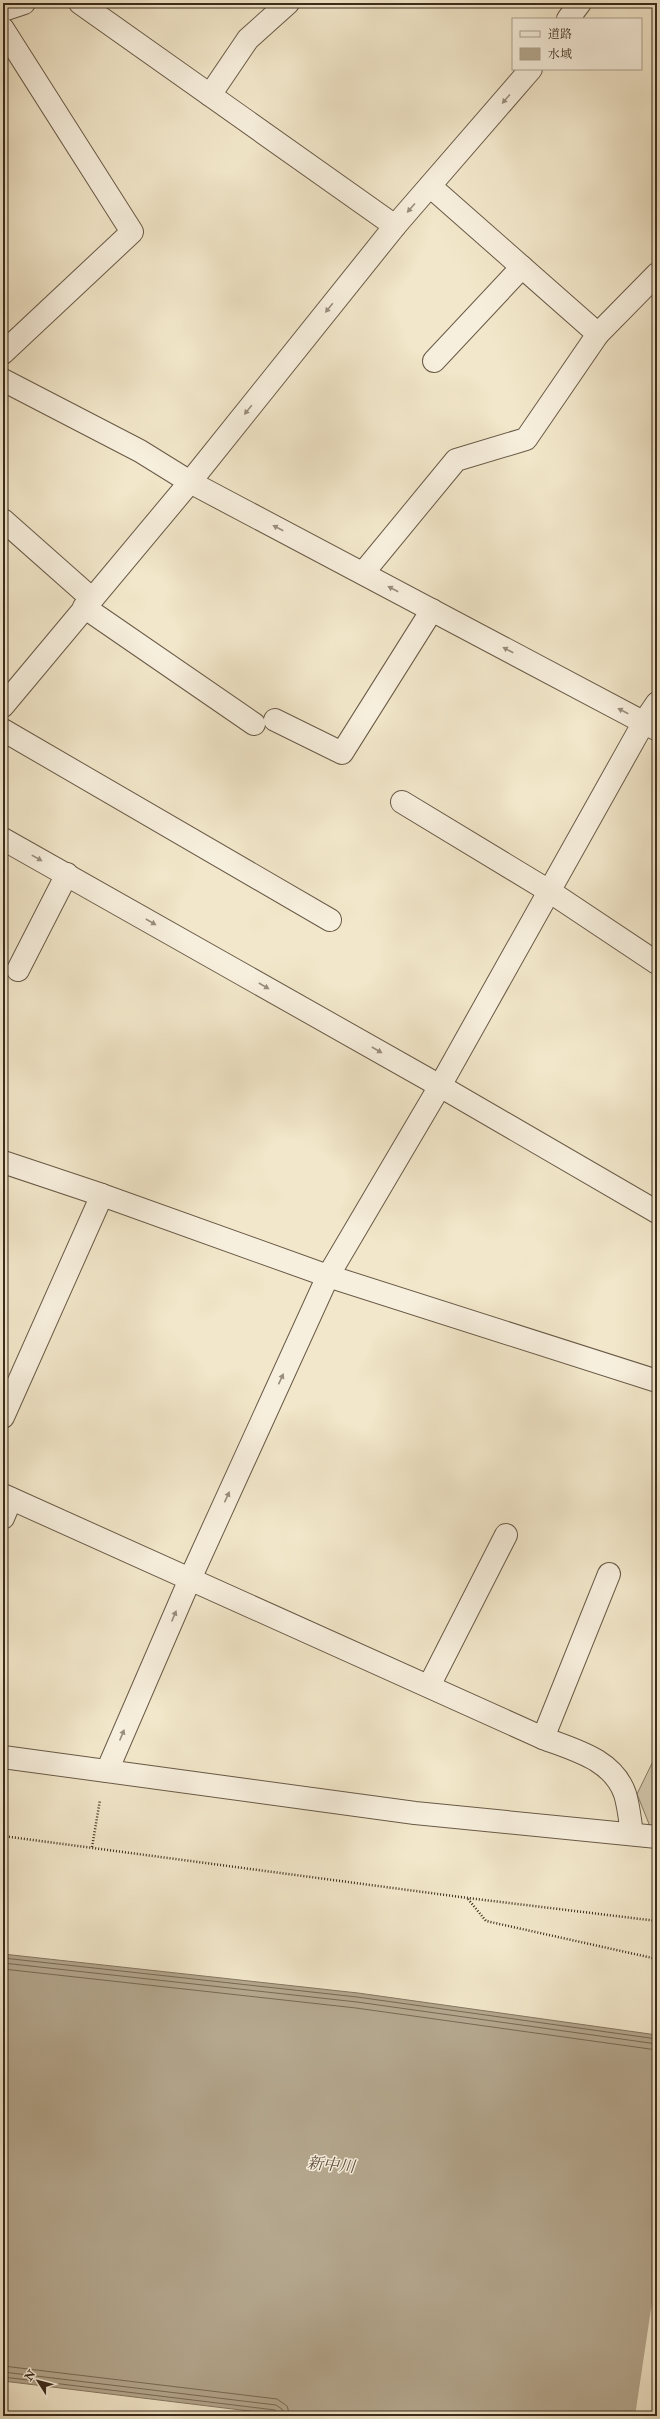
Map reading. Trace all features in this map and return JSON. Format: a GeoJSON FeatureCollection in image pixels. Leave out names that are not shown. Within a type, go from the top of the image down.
{"type":"FeatureCollection","features":[{"type":"Feature","properties":{"kind":"street"},"geometry":{"type":"LineString","coordinates":[[3,10],[24,3]]}},
{"type":"Feature","properties":{"kind":"street"},"geometry":{"type":"LineString","coordinates":[[80,3],[395,226]]}},
{"type":"Feature","properties":{"kind":"street"},"geometry":{"type":"LineString","coordinates":[[210,95],[248,38],[288,3]]}},
{"type":"Feature","properties":{"kind":"street"},"geometry":{"type":"LineString","coordinates":[[569,18],[580,3]]}},
{"type":"Feature","properties":{"kind":"street"},"geometry":{"type":"LineString","coordinates":[[3,29],[132,232],[3,353]]}},
{"type":"Feature","properties":{"kind":"street"},"geometry":{"type":"LineString","coordinates":[[4,704],[190,482],[395,226],[530,70]]}},
{"type":"Feature","properties":{"kind":"street"},"geometry":{"type":"LineString","coordinates":[[430,186],[598,334]]}},
{"type":"Feature","properties":{"kind":"street"},"geometry":{"type":"LineString","coordinates":[[434,361],[522,267]]}},
{"type":"Feature","properties":{"kind":"street"},"geometry":{"type":"LineString","coordinates":[[363,573],[456,460],[526,439],[598,334],[657,274]]}},
{"type":"Feature","properties":{"kind":"street"},"geometry":{"type":"LineString","coordinates":[[3,380],[140,451],[190,482],[650,726]]}},
{"type":"Feature","properties":{"kind":"street"},"geometry":{"type":"LineString","coordinates":[[3,520],[88,602],[265,722],[342,753],[432,610]]}},
{"type":"Feature","properties":{"kind":"street"},"geometry":{"type":"LineString","coordinates":[[107,1771],[190,1579],[328,1276],[440,1086],[549,891],[650,726],[657,703]]}},
{"type":"Feature","properties":{"kind":"street"},"geometry":{"type":"LineString","coordinates":[[3,730],[330,920]]}},
{"type":"Feature","properties":{"kind":"street"},"geometry":{"type":"LineString","coordinates":[[402,802],[549,891],[657,963]]}},
{"type":"Feature","properties":{"kind":"street"},"geometry":{"type":"LineString","coordinates":[[3,840],[67,874],[440,1086],[657,1212]]}},
{"type":"Feature","properties":{"kind":"street"},"geometry":{"type":"LineString","coordinates":[[18,970],[67,874]]}},
{"type":"Feature","properties":{"kind":"street"},"geometry":{"type":"LineString","coordinates":[[3,1162],[102,1195],[328,1276],[657,1381]]}},
{"type":"Feature","properties":{"kind":"street"},"geometry":{"type":"LineString","coordinates":[[3,1417],[102,1195]]}},
{"type":"Feature","properties":{"kind":"street"},"geometry":{"type":"LineString","coordinates":[[6,1504],[190,1579],[543,1738],[594,1758],[613,1772],[624,1794],[632,1834]]}},
{"type":"Feature","properties":{"kind":"street"},"geometry":{"type":"LineString","coordinates":[[429,1686],[506,1535]]}},
{"type":"Feature","properties":{"kind":"street"},"geometry":{"type":"LineString","coordinates":[[543,1738],[609,1574]]}},
{"type":"Feature","properties":{"kind":"street"},"geometry":{"type":"LineString","coordinates":[[3,1757],[415,1813],[632,1834],[657,1838]]}},
{"type":"Feature","properties":{"kind":"path"},"geometry":{"type":"LineString","coordinates":[[92,1847],[101,1797]]}},
{"type":"Feature","properties":{"kind":"path"},"geometry":{"type":"LineString","coordinates":[[3,1836],[468,1898],[657,1921]]}},
{"type":"Feature","properties":{"kind":"path"},"geometry":{"type":"LineString","coordinates":[[468,1898],[486,1922],[657,1959]]}},
{"type":"Feature","properties":{"kind":"shaded area"},"geometry":{"type":"Polygon","coordinates":[[[657,1753],[657,1831],[651,1829],[637,1794],[657,1753]]]}},
{"type":"Feature","properties":{"kind":"water","name":"新中川"},"geometry":{"type":"Polygon","coordinates":[[[3,1954],[358,1993],[657,2035],[657,2416],[290,2416],[3,2381],[3,1954]]]}},
{"type":"Feature","properties":{"kind":"pier"},"geometry":{"type":"Polygon","coordinates":[[[657,2269],[657,2416],[635,2416],[657,2269]]]}}]}
